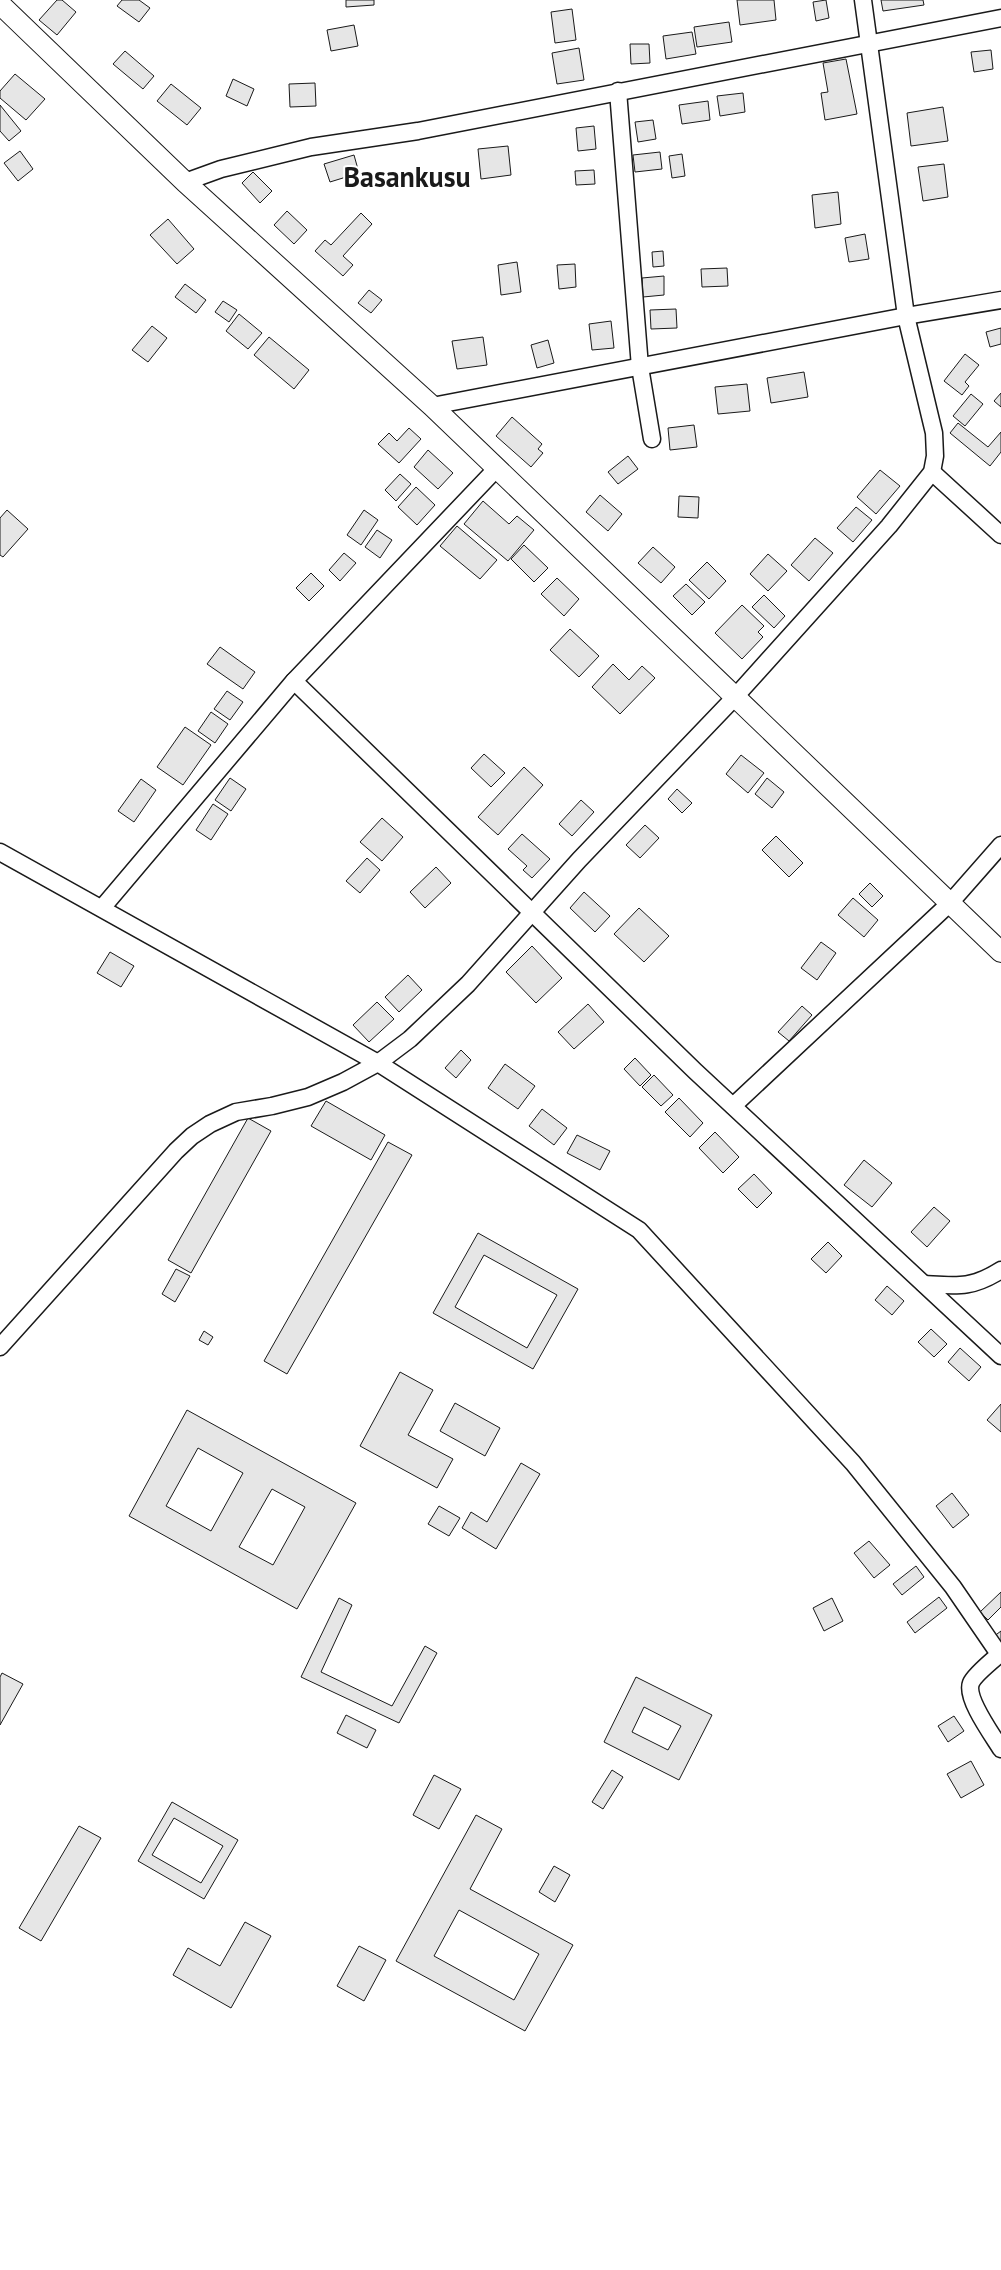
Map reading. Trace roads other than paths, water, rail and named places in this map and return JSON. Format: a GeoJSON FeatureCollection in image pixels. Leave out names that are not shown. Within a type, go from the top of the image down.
{"type":"FeatureCollection","features":[{"type":"Feature","properties":{"kind":"street"},"geometry":{"type":"LineString","coordinates":[[0,1347],[176,1151],[192,1136],[210,1124],[236,1112],[308,1097],[343,1082],[378,1063],[410,1039],[461,990],[735,697],[889,526],[932,472],[934,433],[906,316],[863,0]]}},
{"type":"Feature","properties":{"kind":"street"},"geometry":{"type":"LineString","coordinates":[[0,4],[185,182],[432,406],[1001,952]]}},
{"type":"Feature","properties":{"kind":"street"},"geometry":{"type":"LineString","coordinates":[[185,182],[221,169],[311,147],[418,131],[1001,18]]}},
{"type":"Feature","properties":{"kind":"street"},"geometry":{"type":"LineString","coordinates":[[618,91],[640,367],[652,439]]}},
{"type":"Feature","properties":{"kind":"street"},"geometry":{"type":"LineString","coordinates":[[432,406],[906,316],[1001,300]]}},
{"type":"Feature","properties":{"kind":"street"},"geometry":{"type":"LineString","coordinates":[[102,908],[294,681],[497,468]]}},
{"type":"Feature","properties":{"kind":"street"},"geometry":{"type":"LineString","coordinates":[[932,472],[1001,535]]}},
{"type":"Feature","properties":{"kind":"street"},"geometry":{"type":"LineString","coordinates":[[294,681],[531,914],[1001,1356]]}},
{"type":"Feature","properties":{"kind":"street"},"geometry":{"type":"LineString","coordinates":[[733,1106],[950,903],[1001,846]]}},
{"type":"Feature","properties":{"kind":"street"},"geometry":{"type":"LineString","coordinates":[[0,852],[378,1063],[639,1230],[854,1463],[953,1587],[1000,1653],[971,1683],[970,1692],[972,1701],[1001,1749]]}},
{"type":"Feature","properties":{"kind":"street"},"geometry":{"type":"LineString","coordinates":[[924,1284],[964,1286],[980,1282],[1001,1270]]}},
{"type":"Feature","properties":{"kind":"district","name":"Basankusu"},"geometry":{"type":"Point","coordinates":[407,177]}}]}
